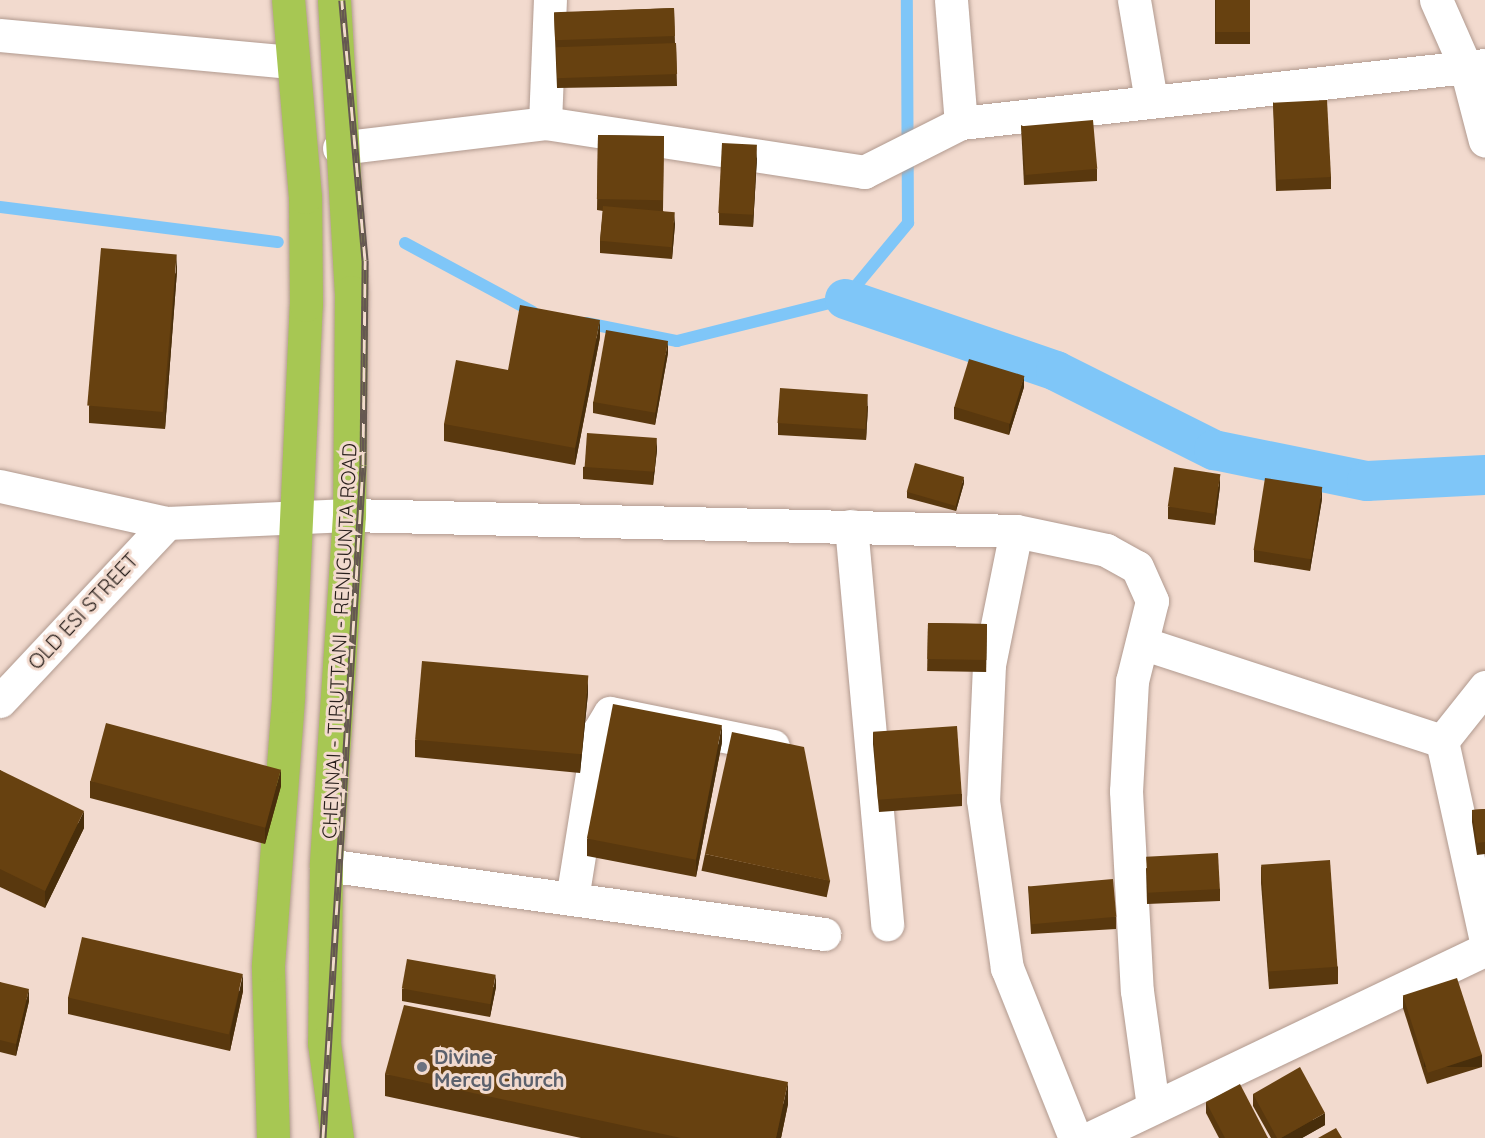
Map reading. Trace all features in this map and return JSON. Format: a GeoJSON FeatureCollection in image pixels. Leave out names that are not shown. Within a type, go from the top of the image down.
{"type":"FeatureCollection","features":[{"type":"Feature","properties":{"kind":"highway"},"geometry":{"type":"LineString","coordinates":[[273,1138],[268,964],[298,518],[306,305],[305,197],[291,62],[288,0]]}},
{"type":"Feature","properties":{"kind":"highway","name":"CHENNAI - TIRUTTANI - RENIGUNTA ROAD"},"geometry":{"type":"LineString","coordinates":[[334,0],[339,148],[351,292],[349,515],[326,865],[324,1043],[337,1138]]}},
{"type":"Feature","properties":{"kind":"street"},"geometry":{"type":"LineString","coordinates":[[545,123],[550,0]]}},
{"type":"Feature","properties":{"kind":"street"},"geometry":{"type":"LineString","coordinates":[[951,0],[961,123]]}},
{"type":"Feature","properties":{"kind":"street"},"geometry":{"type":"LineString","coordinates":[[1134,0],[1151,101]]}},
{"type":"Feature","properties":{"kind":"street"},"geometry":{"type":"LineString","coordinates":[[1436,0],[1475,67],[1485,141]]}},
{"type":"Feature","properties":{"kind":"street"},"geometry":{"type":"LineString","coordinates":[[0,35],[291,62]]}},
{"type":"Feature","properties":{"kind":"street"},"geometry":{"type":"LineString","coordinates":[[339,148],[545,123],[864,172],[961,123],[1475,67]]}},
{"type":"Feature","properties":{"kind":"street"},"geometry":{"type":"LineString","coordinates":[[0,486],[167,523],[349,515],[647,519],[810,530],[851,526],[1016,531],[1106,550],[1137,567],[1152,601],[1132,681],[1126,791],[1137,991],[1153,1107]]}},
{"type":"Feature","properties":{"kind":"street","name":"OLD ESI STREET"},"geometry":{"type":"LineString","coordinates":[[0,701],[167,523]]}},
{"type":"Feature","properties":{"kind":"street"},"geometry":{"type":"LineString","coordinates":[[851,526],[887,924]]}},
{"type":"Feature","properties":{"kind":"street"},"geometry":{"type":"LineString","coordinates":[[1016,531],[989,665],[983,800],[1007,968],[1075,1138]]}},
{"type":"Feature","properties":{"kind":"street"},"geometry":{"type":"LineString","coordinates":[[1142,643],[1442,741]]}},
{"type":"Feature","properties":{"kind":"street"},"geometry":{"type":"LineString","coordinates":[[1442,741],[1485,687]]}},
{"type":"Feature","properties":{"kind":"street"},"geometry":{"type":"LineString","coordinates":[[572,899],[599,731],[610,712],[795,751]]}},
{"type":"Feature","properties":{"kind":"street"},"geometry":{"type":"LineString","coordinates":[[1442,741],[1485,938]]}},
{"type":"Feature","properties":{"kind":"street"},"geometry":{"type":"LineString","coordinates":[[326,865],[824,934]]}},
{"type":"Feature","properties":{"kind":"street"},"geometry":{"type":"LineString","coordinates":[[1090,1138],[1485,950]]}},
{"type":"Feature","properties":{"kind":"building"},"geometry":{"type":"Polygon","coordinates":[[[1216,0],[1250,0],[1250,32],[1216,32],[1216,0]]]}},
{"type":"Feature","properties":{"kind":"building"},"geometry":{"type":"Polygon","coordinates":[[[674,8],[675,36],[555,40],[554,12],[674,8]]]}},
{"type":"Feature","properties":{"kind":"building"},"geometry":{"type":"Polygon","coordinates":[[[676,43],[677,74],[557,78],[556,47],[676,43]]]}},
{"type":"Feature","properties":{"kind":"building"},"geometry":{"type":"Polygon","coordinates":[[[1327,100],[1331,177],[1277,180],[1273,103],[1327,100]]]}},
{"type":"Feature","properties":{"kind":"building"},"geometry":{"type":"Polygon","coordinates":[[[1093,120],[1097,169],[1026,175],[1021,126],[1093,120]]]}},
{"type":"Feature","properties":{"kind":"building"},"geometry":{"type":"Polygon","coordinates":[[[598,135],[664,136],[663,200],[597,199],[598,135]]]}},
{"type":"Feature","properties":{"kind":"building"},"geometry":{"type":"Polygon","coordinates":[[[722,143],[757,145],[753,215],[718,213],[722,143]]]}},
{"type":"Feature","properties":{"kind":"building"},"geometry":{"type":"Polygon","coordinates":[[[603,206],[675,212],[672,247],[600,241],[603,206]]]}},
{"type":"Feature","properties":{"kind":"building"},"geometry":{"type":"Polygon","coordinates":[[[101,248],[177,255],[163,412],[87,405],[101,248]]]}},
{"type":"Feature","properties":{"kind":"building"},"geometry":{"type":"Polygon","coordinates":[[[520,305],[600,320],[575,448],[444,424],[456,360],[508,370],[520,305]]]}},
{"type":"Feature","properties":{"kind":"building"},"geometry":{"type":"Polygon","coordinates":[[[606,330],[668,341],[655,413],[593,402],[606,330]]]}},
{"type":"Feature","properties":{"kind":"building"},"geometry":{"type":"Polygon","coordinates":[[[969,359],[1024,376],[1010,424],[954,407],[969,359]]]}},
{"type":"Feature","properties":{"kind":"building"},"geometry":{"type":"Polygon","coordinates":[[[780,388],[868,394],[865,429],[778,423],[780,388]]]}},
{"type":"Feature","properties":{"kind":"building"},"geometry":{"type":"Polygon","coordinates":[[[587,433],[657,438],[654,472],[585,467],[587,433]]]}},
{"type":"Feature","properties":{"kind":"building"},"geometry":{"type":"Polygon","coordinates":[[[915,463],[964,477],[956,506],[907,492],[915,463]]]}},
{"type":"Feature","properties":{"kind":"building"},"geometry":{"type":"Polygon","coordinates":[[[1174,467],[1220,474],[1214,514],[1168,507],[1174,467]]]}},
{"type":"Feature","properties":{"kind":"building"},"geometry":{"type":"Polygon","coordinates":[[[1265,478],[1322,487],[1311,559],[1254,550],[1265,478]]]}},
{"type":"Feature","properties":{"kind":"building"},"geometry":{"type":"Polygon","coordinates":[[[928,623],[987,624],[986,660],[927,659],[928,623]]]}},
{"type":"Feature","properties":{"kind":"building"},"geometry":{"type":"Polygon","coordinates":[[[422,661],[588,676],[581,754],[415,740],[422,661]]]}},
{"type":"Feature","properties":{"kind":"building"},"geometry":{"type":"Polygon","coordinates":[[[613,704],[722,725],[696,860],[587,838],[613,704]]]}},
{"type":"Feature","properties":{"kind":"building"},"geometry":{"type":"Polygon","coordinates":[[[106,723],[281,770],[265,828],[90,781],[106,723]]]}},
{"type":"Feature","properties":{"kind":"building"},"geometry":{"type":"Polygon","coordinates":[[[957,726],[962,794],[878,800],[873,732],[957,726]]]}},
{"type":"Feature","properties":{"kind":"building"},"geometry":{"type":"Polygon","coordinates":[[[732,732],[804,747],[830,881],[705,854],[732,732]]]}},
{"type":"Feature","properties":{"kind":"building"},"geometry":{"type":"Polygon","coordinates":[[[0,770],[84,811],[45,891],[0,869],[0,770]]]}},
{"type":"Feature","properties":{"kind":"building"},"geometry":{"type":"Polygon","coordinates":[[[1485,809],[1485,842],[1477,843],[1472,810],[1485,809]]]}},
{"type":"Feature","properties":{"kind":"building"},"geometry":{"type":"Polygon","coordinates":[[[1218,853],[1220,889],[1148,893],[1146,857],[1218,853]]]}},
{"type":"Feature","properties":{"kind":"building"},"geometry":{"type":"Polygon","coordinates":[[[1330,860],[1337,967],[1269,972],[1261,865],[1330,860]]]}},
{"type":"Feature","properties":{"kind":"building"},"geometry":{"type":"Polygon","coordinates":[[[1113,879],[1116,917],[1032,924],[1028,886],[1113,879]]]}},
{"type":"Feature","properties":{"kind":"building"},"geometry":{"type":"Polygon","coordinates":[[[82,937],[243,974],[229,1035],[68,997],[82,937]]]}},
{"type":"Feature","properties":{"kind":"building"},"geometry":{"type":"Polygon","coordinates":[[[407,959],[496,975],[490,1004],[402,989],[407,959]]]}},
{"type":"Feature","properties":{"kind":"building"},"geometry":{"type":"Polygon","coordinates":[[[1457,978],[1482,1055],[1428,1073],[1403,996],[1457,978]]]}},
{"type":"Feature","properties":{"kind":"building"},"geometry":{"type":"Polygon","coordinates":[[[0,982],[29,989],[16,1044],[0,1040],[0,982]]]}},
{"type":"Feature","properties":{"kind":"building"},"geometry":{"type":"Polygon","coordinates":[[[404,1005],[788,1082],[776,1138],[681,1138],[385,1074],[404,1005]]]}},
{"type":"Feature","properties":{"kind":"building"},"geometry":{"type":"Polygon","coordinates":[[[1300,1067],[1325,1113],[1281,1138],[1277,1138],[1253,1094],[1300,1067]]]}},
{"type":"Feature","properties":{"kind":"building"},"geometry":{"type":"Polygon","coordinates":[[[1240,1084],[1268,1138],[1225,1138],[1206,1102],[1240,1084]]]}},
{"type":"Feature","properties":{"kind":"building"},"geometry":{"type":"Polygon","coordinates":[[[1336,1128],[1342,1138],[1318,1138],[1336,1128]]]}},
{"type":"Feature","properties":{"kind":"waterway"},"geometry":{"type":"LineString","coordinates":[[586,323],[677,341],[845,299],[908,223],[907,0]]}},
{"type":"Feature","properties":{"kind":"waterway"},"geometry":{"type":"LineString","coordinates":[[0,207],[278,242]]}},
{"type":"Feature","properties":{"kind":"waterway"},"geometry":{"type":"LineString","coordinates":[[405,243],[533,312]]}},
{"type":"Feature","properties":{"kind":"waterway"},"geometry":{"type":"LineString","coordinates":[[845,299],[1056,371],[1214,450],[1367,481],[1485,475]]}},
{"type":"Feature","properties":{"kind":"railway"},"geometry":{"type":"LineString","coordinates":[[323,1138],[363,465],[365,260],[342,0]]}},
{"type":"Feature","properties":{"kind":"place","name":"Divine Mercy Church"},"geometry":{"type":"Point","coordinates":[422,1067]}}]}
